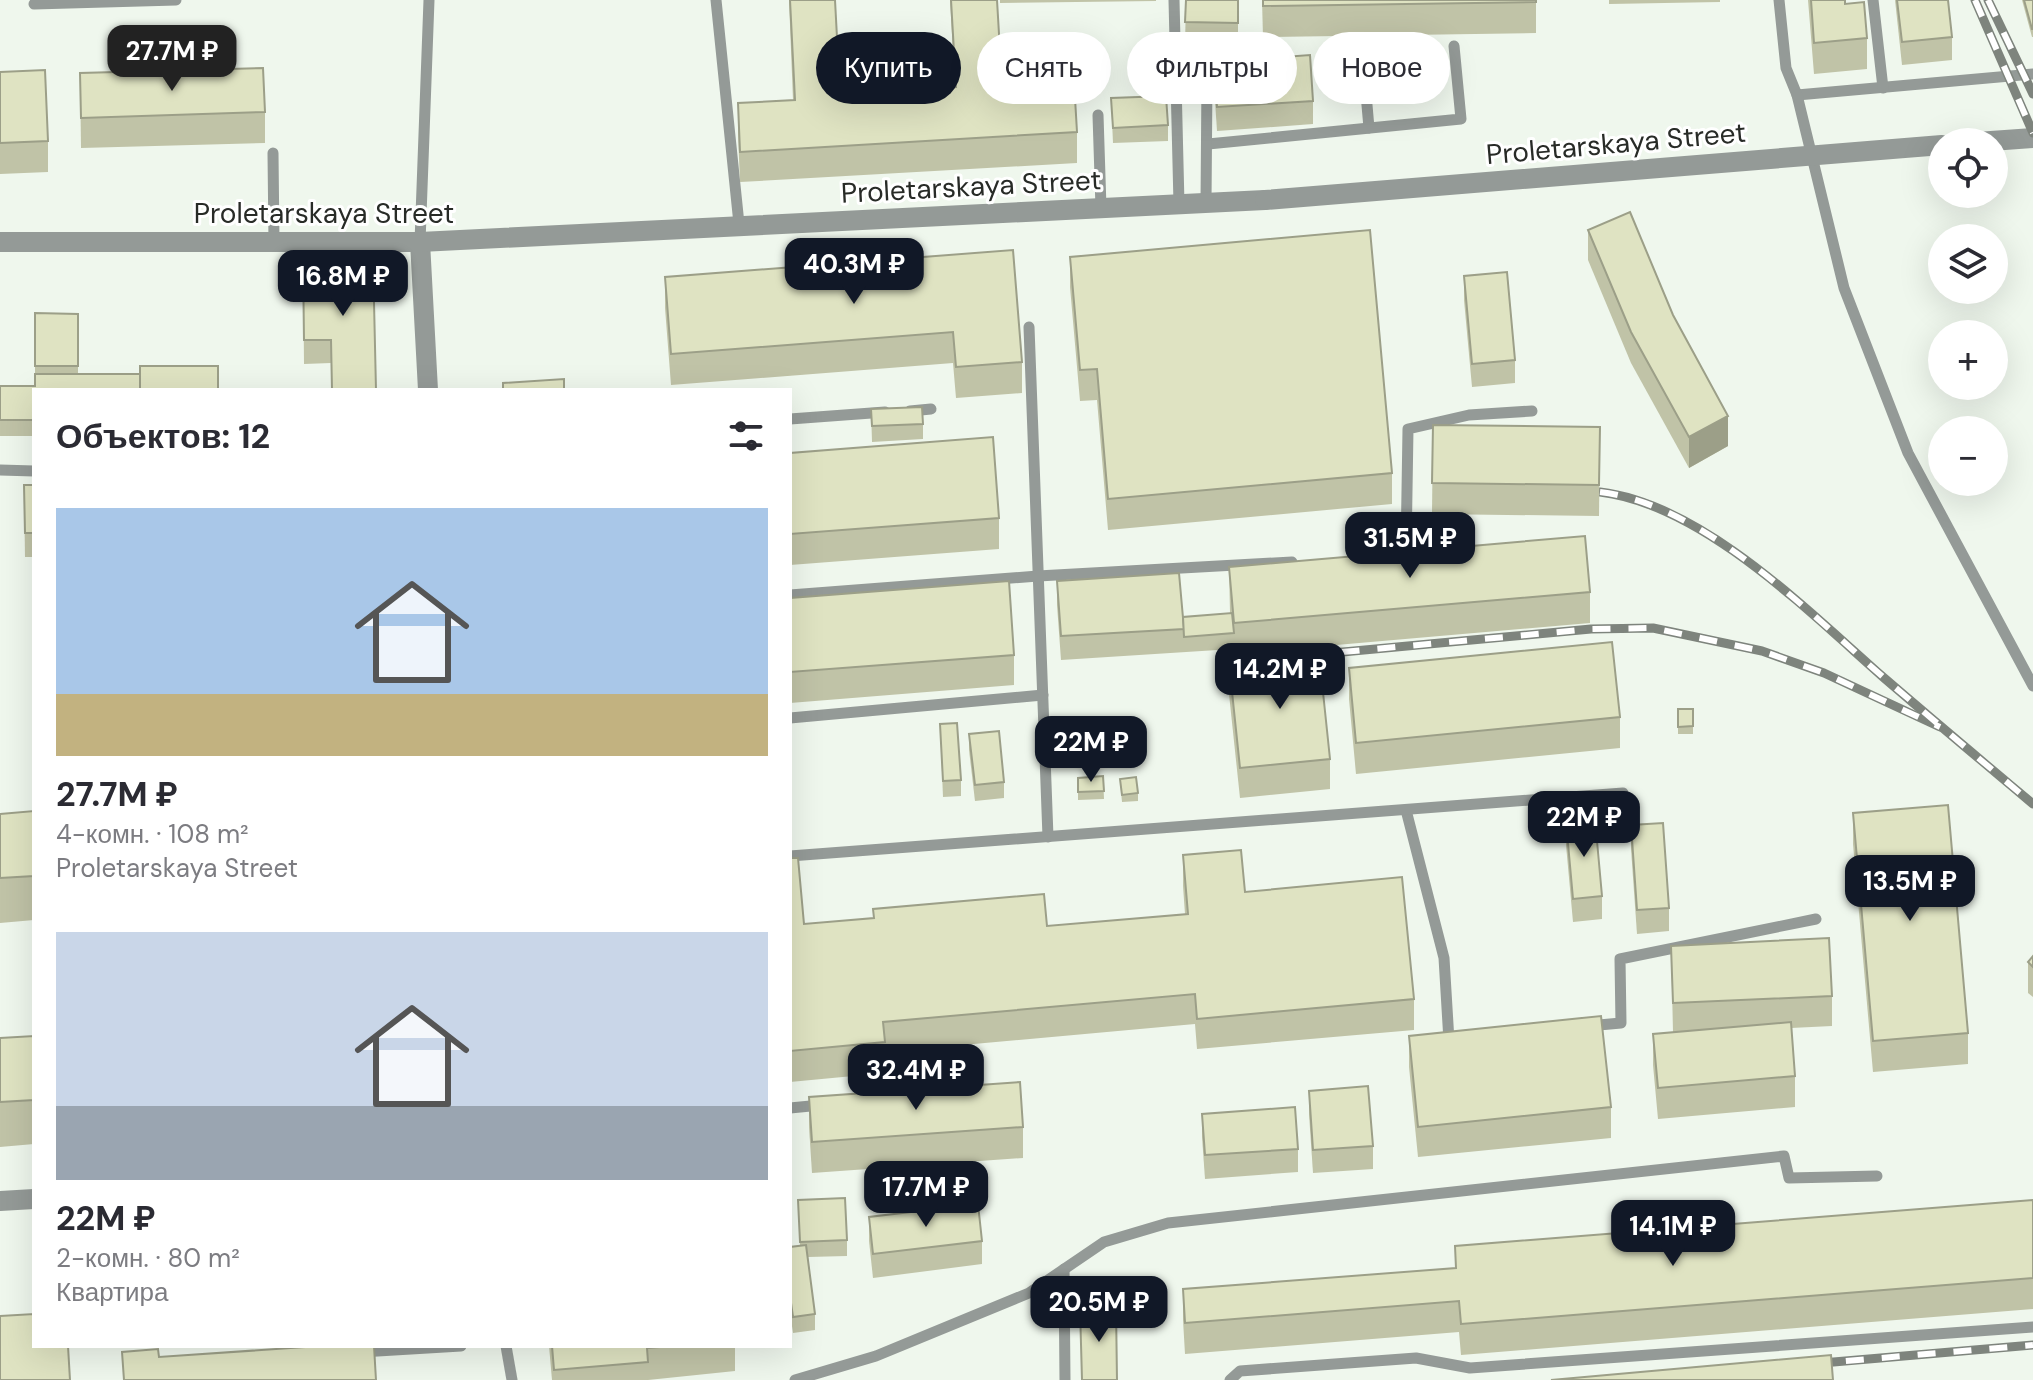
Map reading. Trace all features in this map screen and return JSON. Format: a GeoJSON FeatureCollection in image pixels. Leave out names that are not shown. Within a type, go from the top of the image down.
{"type":"FeatureCollection","features":[{"type":"Feature","properties":{"kind":"street"},"geometry":{"type":"LineString","coordinates":[[2008,140],[2033,138]]}},
{"type":"Feature","properties":{"kind":"street","name":"Proletarskaya Street"},"geometry":{"type":"LineString","coordinates":[[0,242],[420,242],[1206,203],[1928,146]]}},
{"type":"Feature","properties":{"kind":"street"},"geometry":{"type":"LineString","coordinates":[[420,242],[428,388]]}},
{"type":"Feature","properties":{"kind":"street"},"geometry":{"type":"LineString","coordinates":[[0,1201],[32,1199]]}},
{"type":"Feature","properties":{"kind":"lane"},"geometry":{"type":"LineString","coordinates":[[34,4],[176,0]]}},
{"type":"Feature","properties":{"kind":"lane"},"geometry":{"type":"LineString","coordinates":[[420,242],[429,0]]}},
{"type":"Feature","properties":{"kind":"lane"},"geometry":{"type":"LineString","coordinates":[[716,0],[739,224]]}},
{"type":"Feature","properties":{"kind":"lane"},"geometry":{"type":"LineString","coordinates":[[1174,0],[1179,204]]}},
{"type":"Feature","properties":{"kind":"lane"},"geometry":{"type":"LineString","coordinates":[[1779,0],[1786,68],[1797,95],[1844,288],[1908,453],[2033,686]]}},
{"type":"Feature","properties":{"kind":"lane"},"geometry":{"type":"LineString","coordinates":[[1873,0],[1883,88]]}},
{"type":"Feature","properties":{"kind":"lane"},"geometry":{"type":"LineString","coordinates":[[1208,144],[1461,119],[1454,46]]}},
{"type":"Feature","properties":{"kind":"lane"},"geometry":{"type":"LineString","coordinates":[[1797,95],[2033,74]]}},
{"type":"Feature","properties":{"kind":"lane"},"geometry":{"type":"LineString","coordinates":[[1206,203],[1207,104]]}},
{"type":"Feature","properties":{"kind":"lane"},"geometry":{"type":"LineString","coordinates":[[1367,104],[1369,128]]}},
{"type":"Feature","properties":{"kind":"lane"},"geometry":{"type":"LineString","coordinates":[[1098,115],[1101,208]]}},
{"type":"Feature","properties":{"kind":"lane"},"geometry":{"type":"LineString","coordinates":[[273,153],[274,242]]}},
{"type":"Feature","properties":{"kind":"lane"},"geometry":{"type":"LineString","coordinates":[[1029,327],[1048,837]]}},
{"type":"Feature","properties":{"kind":"lane"},"geometry":{"type":"LineString","coordinates":[[792,419],[931,409]]}},
{"type":"Feature","properties":{"kind":"lane"},"geometry":{"type":"LineString","coordinates":[[1406,553],[1408,429],[1469,415],[1532,411]]}},
{"type":"Feature","properties":{"kind":"lane"},"geometry":{"type":"LineString","coordinates":[[0,470],[32,471]]}},
{"type":"Feature","properties":{"kind":"lane"},"geometry":{"type":"LineString","coordinates":[[1391,554],[1422,552]]}},
{"type":"Feature","properties":{"kind":"lane"},"geometry":{"type":"LineString","coordinates":[[792,595],[1038,576],[1301,561]]}},
{"type":"Feature","properties":{"kind":"lane"},"geometry":{"type":"LineString","coordinates":[[792,718],[1043,695]]}},
{"type":"Feature","properties":{"kind":"lane"},"geometry":{"type":"LineString","coordinates":[[792,856],[1623,793]]}},
{"type":"Feature","properties":{"kind":"lane"},"geometry":{"type":"LineString","coordinates":[[1406,810],[1444,958],[1449,1041],[1465,1040]]}},
{"type":"Feature","properties":{"kind":"lane"},"geometry":{"type":"LineString","coordinates":[[1574,1028],[1621,1023],[1620,959],[1816,919]]}},
{"type":"Feature","properties":{"kind":"lane"},"geometry":{"type":"LineString","coordinates":[[792,1108],[834,1103]]}},
{"type":"Feature","properties":{"kind":"lane"},"geometry":{"type":"LineString","coordinates":[[795,1380],[876,1356],[1015,1299],[1104,1242],[1168,1223],[1784,1156],[1789,1178],[1877,1176]]}},
{"type":"Feature","properties":{"kind":"lane"},"geometry":{"type":"LineString","coordinates":[[1064,1269],[1065,1380]]}},
{"type":"Feature","properties":{"kind":"lane"},"geometry":{"type":"LineString","coordinates":[[1230,1380],[1240,1371],[1416,1358],[1470,1368],[2033,1327]]}},
{"type":"Feature","properties":{"kind":"lane"},"geometry":{"type":"LineString","coordinates":[[351,1353],[430,1348]]}},
{"type":"Feature","properties":{"kind":"lane"},"geometry":{"type":"LineString","coordinates":[[506,1348],[512,1380]]}},
{"type":"Feature","properties":{"kind":"building"},"geometry":{"type":"Polygon","coordinates":[[[790,0],[835,0],[837,32],[816,32],[816,104],[961,104],[961,32],[953,32],[951,0],[997,0],[999,32],[977,32],[977,104],[1075,104],[1077,132],[740,152],[738,103],[795,100],[790,0]]]}},
{"type":"Feature","properties":{"kind":"building"},"geometry":{"type":"Polygon","coordinates":[[[1186,0],[1238,0],[1238,23],[1185,22],[1186,0]]]}},
{"type":"Feature","properties":{"kind":"building"},"geometry":{"type":"Polygon","coordinates":[[[1263,0],[1536,0],[1536,2],[1263,6],[1263,0]]]}},
{"type":"Feature","properties":{"kind":"building"},"geometry":{"type":"Polygon","coordinates":[[[1811,0],[1845,0],[1845,4],[1864,2],[1867,38],[1814,43],[1811,0]]]}},
{"type":"Feature","properties":{"kind":"building"},"geometry":{"type":"Polygon","coordinates":[[[1897,0],[1948,0],[1952,37],[1902,42],[1897,0]]]}},
{"type":"Feature","properties":{"kind":"building"},"geometry":{"type":"Polygon","coordinates":[[[2024,0],[2033,0],[2033,29],[2032,29],[2024,0]]]}},
{"type":"Feature","properties":{"kind":"building"},"geometry":{"type":"Polygon","coordinates":[[[1310,55],[1313,101],[1297,102],[1297,56],[1310,55]]]}},
{"type":"Feature","properties":{"kind":"building"},"geometry":{"type":"Polygon","coordinates":[[[263,68],[265,112],[81,118],[80,73],[263,68]]]}},
{"type":"Feature","properties":{"kind":"building"},"geometry":{"type":"Polygon","coordinates":[[[45,70],[48,141],[0,143],[0,72],[45,70]]]}},
{"type":"Feature","properties":{"kind":"building"},"geometry":{"type":"Polygon","coordinates":[[[1127,97],[1127,104],[1167,104],[1168,125],[1113,128],[1111,98],[1127,97]]]}},
{"type":"Feature","properties":{"kind":"building"},"geometry":{"type":"Polygon","coordinates":[[[1217,104],[1265,104],[1217,107],[1217,104]]]}},
{"type":"Feature","properties":{"kind":"building"},"geometry":{"type":"Polygon","coordinates":[[[1630,212],[1673,315],[1728,416],[1689,437],[1631,332],[1588,230],[1630,212]]]}},
{"type":"Feature","properties":{"kind":"building"},"geometry":{"type":"Polygon","coordinates":[[[1370,230],[1392,473],[1108,499],[1097,369],[1080,370],[1070,257],[1370,230]]]}},
{"type":"Feature","properties":{"kind":"building"},"geometry":{"type":"Polygon","coordinates":[[[1013,250],[1022,362],[956,367],[953,332],[671,354],[665,277],[1013,250]]]}},
{"type":"Feature","properties":{"kind":"building"},"geometry":{"type":"Polygon","coordinates":[[[373,258],[376,388],[332,388],[331,340],[304,340],[303,259],[373,258]]]}},
{"type":"Feature","properties":{"kind":"building"},"geometry":{"type":"Polygon","coordinates":[[[1507,272],[1515,360],[1472,364],[1464,276],[1507,272]]]}},
{"type":"Feature","properties":{"kind":"building"},"geometry":{"type":"Polygon","coordinates":[[[35,313],[78,314],[78,366],[35,366],[35,313]]]}},
{"type":"Feature","properties":{"kind":"building"},"geometry":{"type":"Polygon","coordinates":[[[140,366],[218,366],[218,388],[140,388],[140,366]]]}},
{"type":"Feature","properties":{"kind":"building"},"geometry":{"type":"Polygon","coordinates":[[[35,374],[140,374],[140,388],[32,388],[32,420],[0,420],[0,386],[35,386],[35,374]]]}},
{"type":"Feature","properties":{"kind":"building"},"geometry":{"type":"Polygon","coordinates":[[[564,379],[564,388],[503,388],[503,383],[564,379]]]}},
{"type":"Feature","properties":{"kind":"building"},"geometry":{"type":"Polygon","coordinates":[[[922,407],[923,424],[872,426],[871,409],[922,407]]]}},
{"type":"Feature","properties":{"kind":"building"},"geometry":{"type":"Polygon","coordinates":[[[1433,425],[1600,427],[1599,485],[1432,483],[1433,425]]]}},
{"type":"Feature","properties":{"kind":"building"},"geometry":{"type":"Polygon","coordinates":[[[993,437],[999,518],[792,534],[792,453],[993,437]]]}},
{"type":"Feature","properties":{"kind":"building"},"geometry":{"type":"Polygon","coordinates":[[[24,485],[32,485],[32,533],[25,533],[24,485]]]}},
{"type":"Feature","properties":{"kind":"building"},"geometry":{"type":"Polygon","coordinates":[[[1585,536],[1590,592],[1234,623],[1229,567],[1585,536]]]}},
{"type":"Feature","properties":{"kind":"building"},"geometry":{"type":"Polygon","coordinates":[[[1179,573],[1184,629],[1061,636],[1057,581],[1179,573]]]}},
{"type":"Feature","properties":{"kind":"building"},"geometry":{"type":"Polygon","coordinates":[[[1009,581],[1014,655],[792,672],[792,598],[1009,581]]]}},
{"type":"Feature","properties":{"kind":"building"},"geometry":{"type":"Polygon","coordinates":[[[1232,613],[1234,633],[1184,637],[1183,617],[1232,613]]]}},
{"type":"Feature","properties":{"kind":"building"},"geometry":{"type":"Polygon","coordinates":[[[1612,642],[1620,717],[1356,743],[1349,668],[1612,642]]]}},
{"type":"Feature","properties":{"kind":"building"},"geometry":{"type":"Polygon","coordinates":[[[1319,654],[1330,759],[1240,768],[1229,663],[1319,654]]]}},
{"type":"Feature","properties":{"kind":"building"},"geometry":{"type":"Polygon","coordinates":[[[1678,709],[1693,709],[1693,726],[1678,727],[1678,709]]]}},
{"type":"Feature","properties":{"kind":"building"},"geometry":{"type":"Polygon","coordinates":[[[957,723],[961,780],[943,781],[940,724],[957,723]]]}},
{"type":"Feature","properties":{"kind":"building"},"geometry":{"type":"Polygon","coordinates":[[[999,731],[1004,782],[975,785],[969,734],[999,731]]]}},
{"type":"Feature","properties":{"kind":"building"},"geometry":{"type":"Polygon","coordinates":[[[1103,776],[1104,791],[1078,792],[1078,778],[1103,776]]]}},
{"type":"Feature","properties":{"kind":"building"},"geometry":{"type":"Polygon","coordinates":[[[1136,777],[1138,793],[1122,795],[1120,779],[1136,777]]]}},
{"type":"Feature","properties":{"kind":"building"},"geometry":{"type":"Polygon","coordinates":[[[1948,805],[1968,1033],[1873,1041],[1853,813],[1948,805]]]}},
{"type":"Feature","properties":{"kind":"building"},"geometry":{"type":"Polygon","coordinates":[[[32,811],[32,876],[0,878],[0,814],[32,811]]]}},
{"type":"Feature","properties":{"kind":"building"},"geometry":{"type":"Polygon","coordinates":[[[1595,819],[1602,896],[1573,899],[1566,821],[1595,819]]]}},
{"type":"Feature","properties":{"kind":"building"},"geometry":{"type":"Polygon","coordinates":[[[1663,823],[1669,908],[1637,910],[1631,825],[1663,823]]]}},
{"type":"Feature","properties":{"kind":"building"},"geometry":{"type":"Polygon","coordinates":[[[1241,850],[1245,892],[1402,877],[1414,999],[1197,1019],[1195,994],[883,1022],[885,1042],[792,1051],[792,858],[798,858],[804,924],[874,918],[873,909],[1044,894],[1047,926],[1188,914],[1183,855],[1241,850]]]}},
{"type":"Feature","properties":{"kind":"building"},"geometry":{"type":"Polygon","coordinates":[[[1829,938],[1832,996],[1673,1003],[1671,946],[1829,938]]]}},
{"type":"Feature","properties":{"kind":"building"},"geometry":{"type":"Polygon","coordinates":[[[1601,1016],[1611,1107],[1418,1127],[1409,1036],[1601,1016]]]}},
{"type":"Feature","properties":{"kind":"building"},"geometry":{"type":"Polygon","coordinates":[[[1791,1022],[1795,1076],[1658,1088],[1653,1034],[1791,1022]]]}},
{"type":"Feature","properties":{"kind":"building"},"geometry":{"type":"Polygon","coordinates":[[[32,1036],[32,1100],[0,1102],[0,1038],[32,1036]]]}},
{"type":"Feature","properties":{"kind":"building"},"geometry":{"type":"Polygon","coordinates":[[[1020,1082],[1023,1127],[812,1142],[809,1097],[1020,1082]]]}},
{"type":"Feature","properties":{"kind":"building"},"geometry":{"type":"Polygon","coordinates":[[[1368,1086],[1373,1146],[1313,1150],[1309,1091],[1368,1086]]]}},
{"type":"Feature","properties":{"kind":"building"},"geometry":{"type":"Polygon","coordinates":[[[1295,1107],[1298,1149],[1205,1155],[1202,1114],[1295,1107]]]}},
{"type":"Feature","properties":{"kind":"building"},"geometry":{"type":"Polygon","coordinates":[[[845,1198],[847,1240],[800,1242],[798,1200],[845,1198]]]}},
{"type":"Feature","properties":{"kind":"building"},"geometry":{"type":"Polygon","coordinates":[[[2033,1200],[2033,1278],[1461,1324],[1459,1301],[1185,1323],[1183,1289],[1456,1268],[1455,1246],[2033,1200]]]}},
{"type":"Feature","properties":{"kind":"building"},"geometry":{"type":"Polygon","coordinates":[[[978,1204],[982,1241],[873,1254],[869,1217],[978,1204]]]}},
{"type":"Feature","properties":{"kind":"building"},"geometry":{"type":"Polygon","coordinates":[[[806,1245],[815,1314],[793,1317],[792,1247],[806,1245]]]}},
{"type":"Feature","properties":{"kind":"building"},"geometry":{"type":"Polygon","coordinates":[[[1116,1307],[1117,1380],[1082,1380],[1080,1308],[1116,1307]]]}},
{"type":"Feature","properties":{"kind":"building"},"geometry":{"type":"Polygon","coordinates":[[[32,1314],[32,1348],[68,1348],[70,1380],[0,1380],[0,1316],[32,1314]]]}},
{"type":"Feature","properties":{"kind":"building"},"geometry":{"type":"Polygon","coordinates":[[[291,1348],[374,1348],[376,1380],[124,1380],[122,1352],[158,1349],[159,1357],[291,1348]]]}},
{"type":"Feature","properties":{"kind":"building"},"geometry":{"type":"Polygon","coordinates":[[[552,1348],[647,1348],[648,1362],[554,1370],[552,1348]]]}},
{"type":"Feature","properties":{"kind":"building"},"geometry":{"type":"Polygon","coordinates":[[[1831,1355],[1833,1380],[1551,1380],[1831,1355]]]}},
{"type":"Feature","properties":{"kind":"railway"},"geometry":{"type":"LineString","coordinates":[[1975,0],[2033,133]]}},
{"type":"Feature","properties":{"kind":"railway"},"geometry":{"type":"LineString","coordinates":[[1988,0],[2033,94]]}},
{"type":"Feature","properties":{"kind":"railway"},"geometry":{"type":"LineString","coordinates":[[1600,492],[1638,501],[1677,517],[1752,564],[2033,804]]}},
{"type":"Feature","properties":{"kind":"railway"},"geometry":{"type":"LineString","coordinates":[[1234,662],[1591,629],[1653,628],[1762,651],[1824,673],[1940,727]]}},
{"type":"Feature","properties":{"kind":"railway"},"geometry":{"type":"LineString","coordinates":[[1810,1364],[2033,1345]]}}]}
